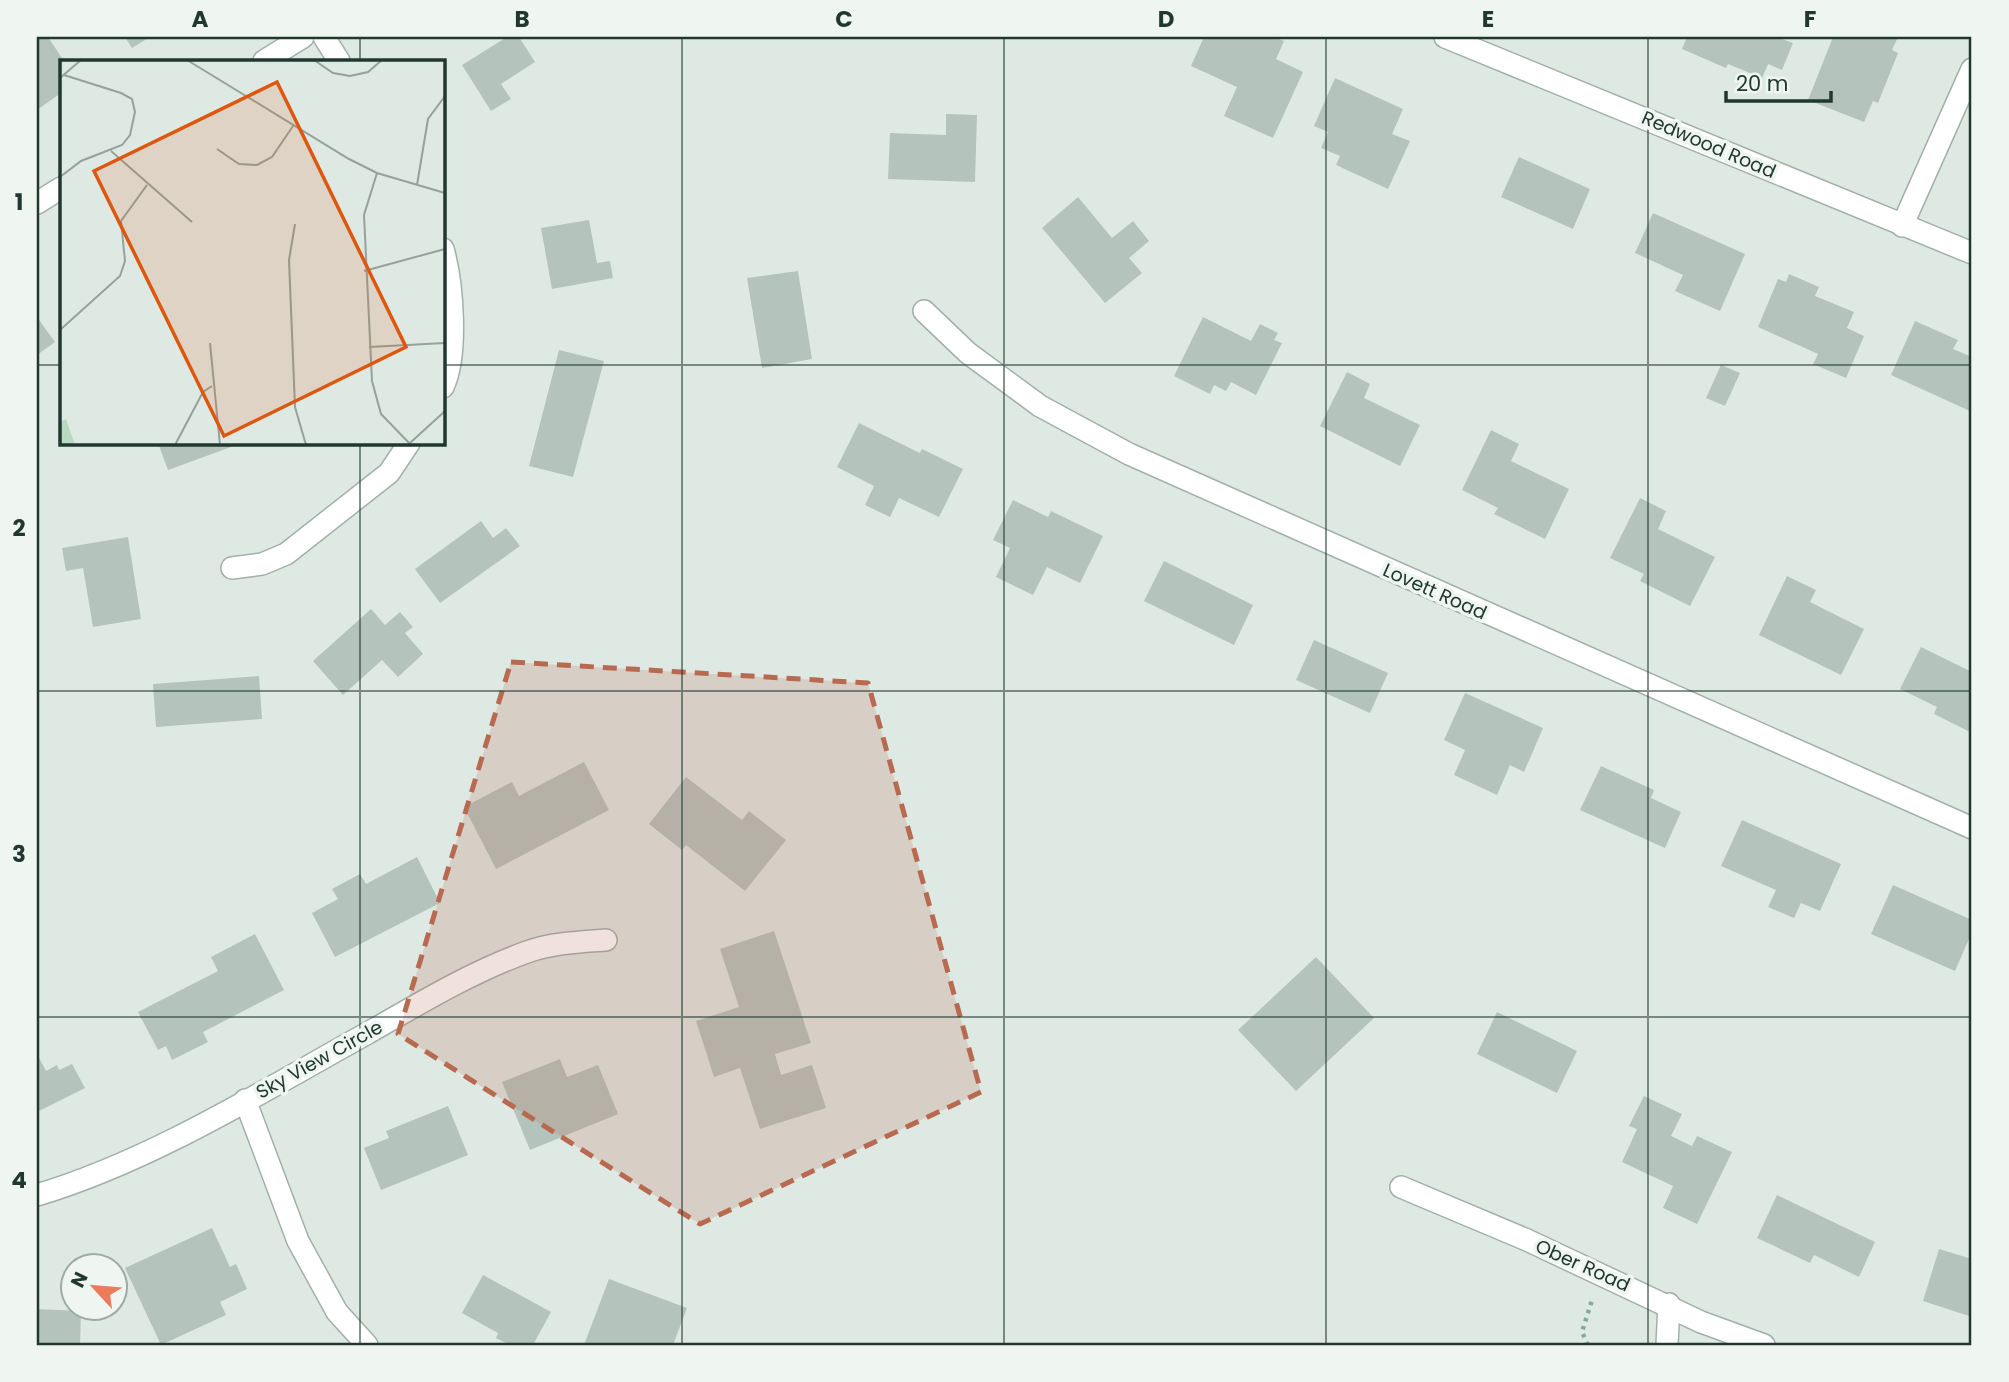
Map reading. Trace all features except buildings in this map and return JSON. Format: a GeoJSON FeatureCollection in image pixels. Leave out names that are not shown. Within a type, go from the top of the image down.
{"type":"FeatureCollection","features":[{"type":"Feature","properties":{"kind":"street"},"geometry":{"type":"LineString","coordinates":[[266,60],[303,37]]}},
{"type":"Feature","properties":{"kind":"street"},"geometry":{"type":"LineString","coordinates":[[324,37],[339,60]]}},
{"type":"Feature","properties":{"kind":"street","name":"Redwood Road"},"geometry":{"type":"LineString","coordinates":[[1445,37],[1636,113],[1972,253]]}},
{"type":"Feature","properties":{"kind":"street"},"geometry":{"type":"LineString","coordinates":[[1902,226],[1972,69]]}},
{"type":"Feature","properties":{"kind":"street"},"geometry":{"type":"LineString","coordinates":[[37,203],[60,189]]}},
{"type":"Feature","properties":{"kind":"street"},"geometry":{"type":"LineString","coordinates":[[444,258],[451,316],[451,370],[444,385]]}},
{"type":"Feature","properties":{"kind":"street","name":"Lovett Road"},"geometry":{"type":"LineString","coordinates":[[924,311],[968,353],[1040,406],[1129,454],[1972,828]]}},
{"type":"Feature","properties":{"kind":"street"},"geometry":{"type":"LineString","coordinates":[[232,568],[261,564],[286,554],[389,473],[409,444]]}},
{"type":"Feature","properties":{"kind":"street","name":"Sky View Circle"},"geometry":{"type":"LineString","coordinates":[[37,1195],[91,1179],[245,1100],[430,998],[527,952],[570,942],[606,940]]}},
{"type":"Feature","properties":{"kind":"street"},"geometry":{"type":"LineString","coordinates":[[245,1100],[298,1241],[337,1312],[368,1345]]}},
{"type":"Feature","properties":{"kind":"street","name":"Ober Road"},"geometry":{"type":"LineString","coordinates":[[1401,1188],[1602,1273],[1702,1322],[1763,1345]]}},
{"type":"Feature","properties":{"kind":"street"},"geometry":{"type":"LineString","coordinates":[[1667,1345],[1669,1304]]}},
{"type":"Feature","properties":{"kind":"path"},"geometry":{"type":"LineString","coordinates":[[1588,1345],[1582,1332],[1602,1273]]}},
{"type":"Feature","properties":{"kind":"highlighted area"},"geometry":{"type":"Polygon","coordinates":[[[511,662],[868,683],[981,1092],[700,1224],[398,1034],[511,662]]]}}]}
